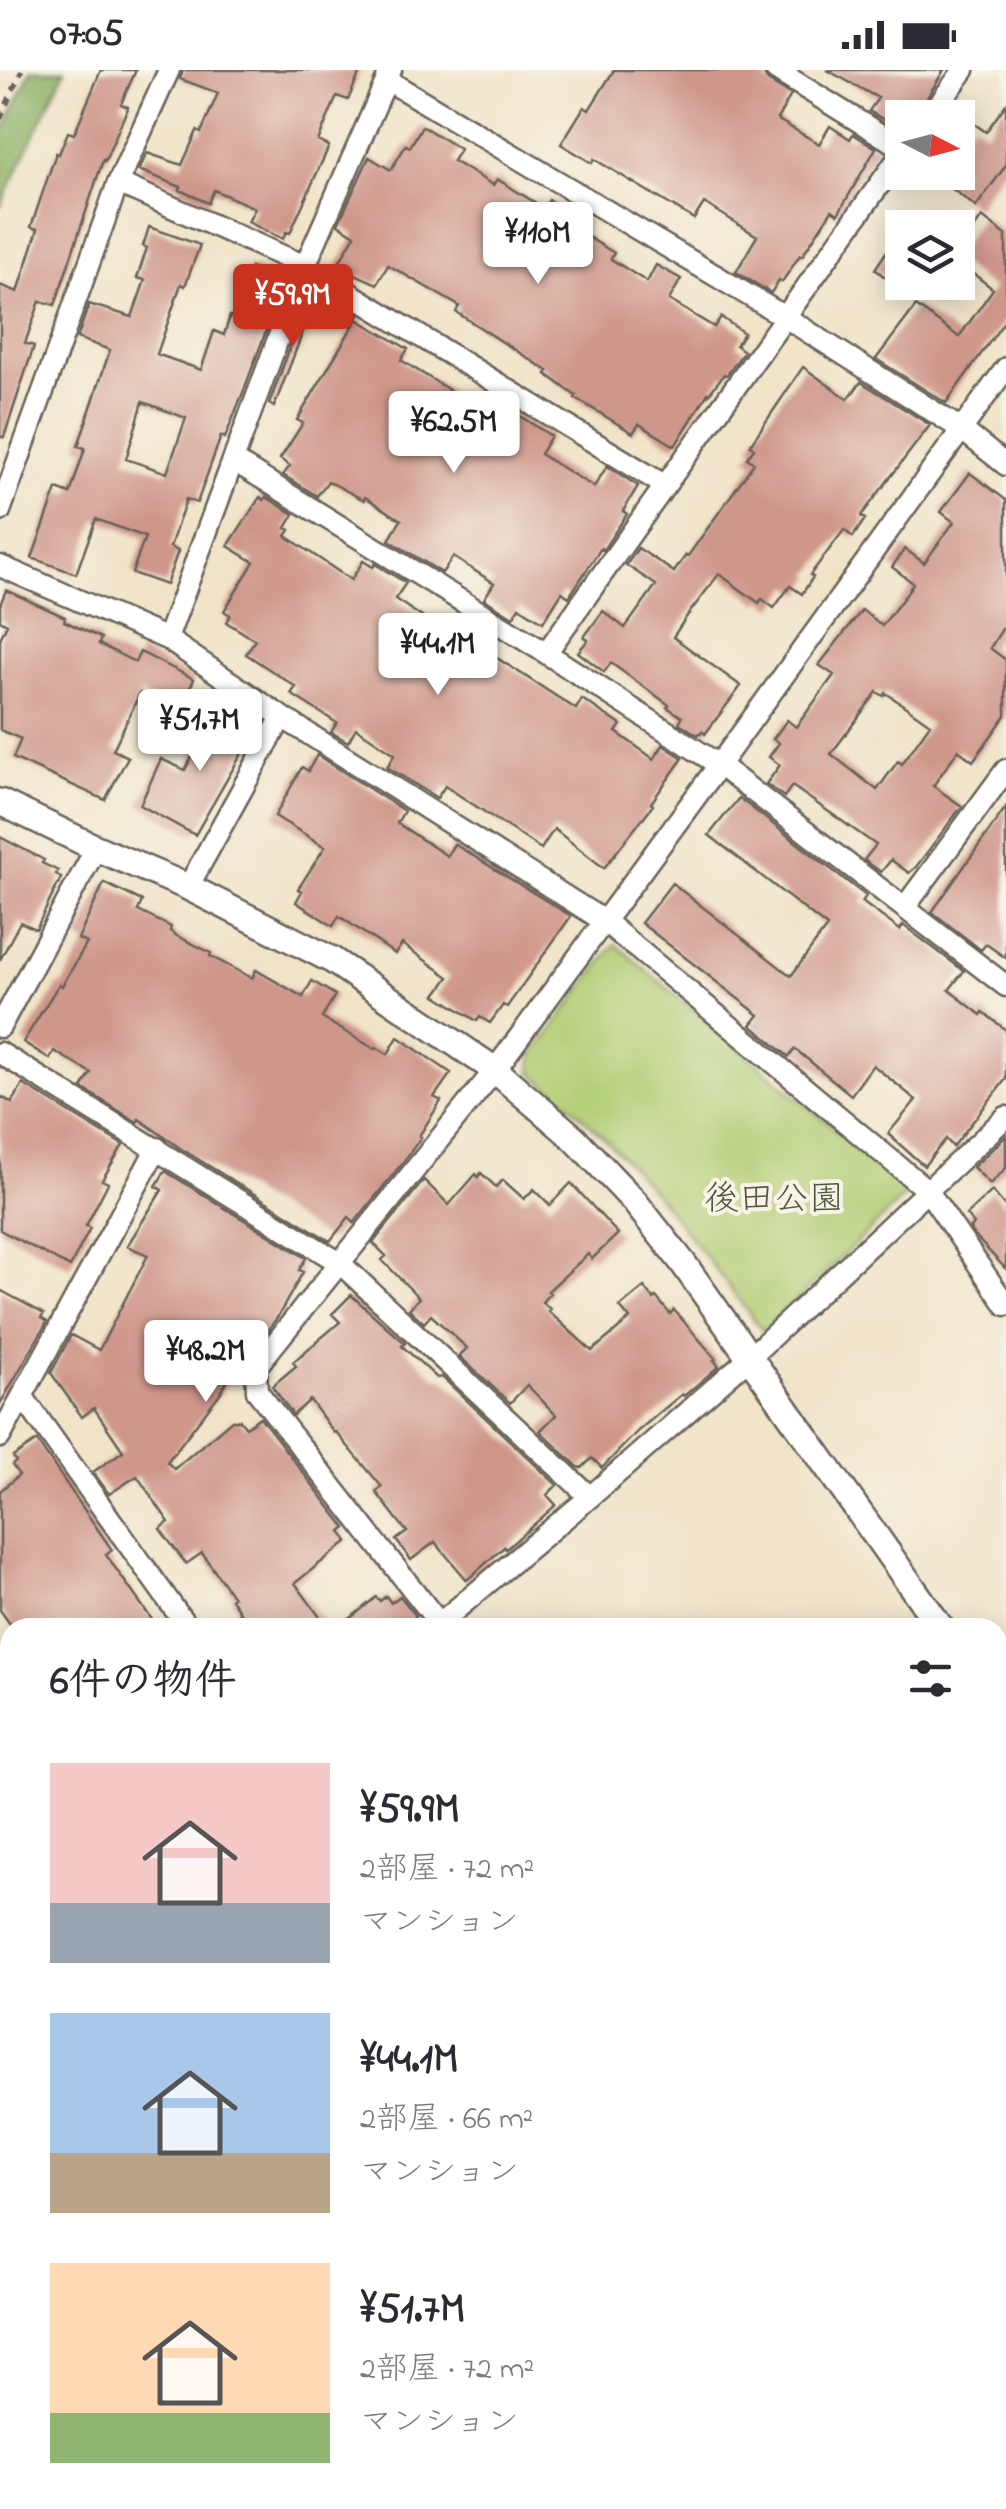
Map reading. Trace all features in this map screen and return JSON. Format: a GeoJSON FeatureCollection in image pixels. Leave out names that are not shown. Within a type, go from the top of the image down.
{"type":"FeatureCollection","features":[{"type":"Feature","properties":{"kind":"street"},"geometry":{"type":"LineString","coordinates":[[0,512],[118,183],[169,70]]}},
{"type":"Feature","properties":{"kind":"street"},"geometry":{"type":"LineString","coordinates":[[776,70],[885,139]]}},
{"type":"Feature","properties":{"kind":"street"},"geometry":{"type":"LineString","coordinates":[[942,100],[964,70]]}},
{"type":"Feature","properties":{"kind":"street"},"geometry":{"type":"LineString","coordinates":[[167,639],[305,266],[389,75],[786,318],[961,429],[1006,465]]}},
{"type":"Feature","properties":{"kind":"street"},"geometry":{"type":"LineString","coordinates":[[546,653],[885,175]]}},
{"type":"Feature","properties":{"kind":"street"},"geometry":{"type":"LineString","coordinates":[[118,183],[305,266],[664,485]]}},
{"type":"Feature","properties":{"kind":"street"},"geometry":{"type":"LineString","coordinates":[[430,1618],[257,1391],[256,1367],[494,1070],[1006,368]]}},
{"type":"Feature","properties":{"kind":"street"},"geometry":{"type":"LineString","coordinates":[[234,462],[546,653],[719,766],[1006,986]]}},
{"type":"Feature","properties":{"kind":"street"},"geometry":{"type":"LineString","coordinates":[[0,566],[167,639],[604,921],[928,1192],[1006,1306]]}},
{"type":"Feature","properties":{"kind":"street"},"geometry":{"type":"LineString","coordinates":[[188,886],[282,716]]}},
{"type":"Feature","properties":{"kind":"street"},"geometry":{"type":"LineString","coordinates":[[905,907],[1006,770]]}},
{"type":"Feature","properties":{"kind":"street"},"geometry":{"type":"LineString","coordinates":[[0,802],[188,886],[332,960],[494,1070],[575,1140],[634,1201],[683,1263],[933,1618]]}},
{"type":"Feature","properties":{"kind":"street"},"geometry":{"type":"LineString","coordinates":[[0,1027],[96,848]]}},
{"type":"Feature","properties":{"kind":"street"},"geometry":{"type":"LineString","coordinates":[[0,1052],[340,1262],[590,1497]]}},
{"type":"Feature","properties":{"kind":"street"},"geometry":{"type":"LineString","coordinates":[[446,1618],[750,1356],[1006,1117]]}},
{"type":"Feature","properties":{"kind":"street"},"geometry":{"type":"LineString","coordinates":[[0,1437],[157,1148]]}},
{"type":"Feature","properties":{"kind":"street"},"geometry":{"type":"LineString","coordinates":[[23,1396],[181,1618]]}},
{"type":"Feature","properties":{"kind":"path"},"geometry":{"type":"LineString","coordinates":[[0,119],[22,70]]}},
{"type":"Feature","properties":{"kind":"green space"},"geometry":{"type":"Polygon","coordinates":[[[31,70],[65,70],[0,207],[0,138],[31,70]]]}},
{"type":"Feature","properties":{"kind":"green space","name":"後田公園"},"geometry":{"type":"Polygon","coordinates":[[[615,944],[902,1185],[904,1197],[763,1332],[633,1169],[585,1119],[532,1073],[532,1057],[615,944]]]}},
{"type":"Feature","properties":{"kind":"building"},"geometry":{"type":"Polygon","coordinates":[[[101,70],[136,70],[121,104],[128,107],[103,160],[55,305],[40,301],[25,343],[34,346],[4,437],[0,437],[0,285],[18,292],[38,229],[31,227],[56,153],[59,154],[68,132],[74,134],[101,70]]]}},
{"type":"Feature","properties":{"kind":"building"},"geometry":{"type":"Polygon","coordinates":[[[183,70],[361,70],[348,100],[337,96],[318,141],[329,146],[290,233],[286,232],[283,239],[248,222],[255,208],[214,190],[208,203],[139,170],[147,153],[182,165],[197,131],[201,133],[218,93],[180,79],[183,70]]]}},
{"type":"Feature","properties":{"kind":"building"},"geometry":{"type":"Polygon","coordinates":[[[614,70],[762,70],[768,81],[791,95],[777,119],[819,144],[830,126],[850,139],[853,134],[876,148],[838,214],[832,210],[802,256],[771,293],[736,272],[757,236],[704,203],[694,219],[594,159],[592,163],[561,144],[614,70]]]}},
{"type":"Feature","properties":{"kind":"building"},"geometry":{"type":"Polygon","coordinates":[[[827,70],[944,70],[926,100],[885,100],[885,120],[869,111],[878,98],[827,70]]]}},
{"type":"Feature","properties":{"kind":"building"},"geometry":{"type":"Polygon","coordinates":[[[1006,104],[1006,165],[976,207],[954,190],[975,190],[975,124],[986,132],[1006,104]]]}},
{"type":"Feature","properties":{"kind":"building"},"geometry":{"type":"Polygon","coordinates":[[[422,126],[460,149],[453,161],[493,185],[497,179],[544,208],[549,200],[570,214],[565,223],[614,253],[611,259],[647,282],[656,265],[681,279],[669,300],[714,327],[721,317],[744,333],[736,345],[744,351],[708,393],[675,446],[639,424],[633,433],[575,398],[546,374],[548,371],[456,312],[459,306],[388,265],[377,284],[337,266],[355,235],[338,224],[369,157],[391,170],[422,126]]]}},
{"type":"Feature","properties":{"kind":"building"},"geometry":{"type":"Polygon","coordinates":[[[982,217],[1006,235],[1006,319],[946,403],[876,359],[916,306],[959,337],[993,289],[975,275],[975,227],[982,217]]]}},
{"type":"Feature","properties":{"kind":"building"},"geometry":{"type":"Polygon","coordinates":[[[149,227],[200,245],[185,286],[181,284],[157,354],[201,370],[214,331],[224,335],[230,316],[235,318],[251,268],[283,285],[197,503],[186,499],[170,547],[178,551],[166,585],[132,573],[145,537],[96,519],[76,574],[32,558],[57,489],[70,494],[85,448],[78,446],[110,350],[77,338],[89,304],[132,317],[145,280],[137,278],[147,248],[143,246],[149,227]],[[143,402],[126,459],[167,473],[186,418],[143,402]]]}},
{"type":"Feature","properties":{"kind":"building"},"geometry":{"type":"Polygon","coordinates":[[[885,254],[885,277],[875,269],[885,254]]]}},
{"type":"Feature","properties":{"kind":"building"},"geometry":{"type":"Polygon","coordinates":[[[322,293],[359,315],[352,326],[312,310],[322,293]]]}},
{"type":"Feature","properties":{"kind":"building"},"geometry":{"type":"Polygon","coordinates":[[[309,296],[316,298],[274,407],[269,404],[309,296]]]}},
{"type":"Feature","properties":{"kind":"building"},"geometry":{"type":"Polygon","coordinates":[[[357,319],[408,349],[401,360],[447,392],[487,416],[496,401],[551,436],[540,454],[594,487],[607,466],[638,486],[623,511],[627,514],[603,550],[569,597],[562,592],[543,622],[519,607],[513,617],[484,599],[494,583],[453,557],[442,573],[389,540],[401,520],[365,497],[364,500],[328,481],[317,496],[283,475],[290,466],[280,459],[303,423],[297,420],[357,319]]]}},
{"type":"Feature","properties":{"kind":"building"},"geometry":{"type":"Polygon","coordinates":[[[803,367],[848,399],[861,382],[930,425],[861,516],[865,519],[853,537],[844,530],[810,575],[813,577],[802,594],[790,586],[774,608],[762,599],[759,603],[719,574],[687,616],[673,637],[741,686],[705,734],[702,731],[698,735],[679,723],[682,717],[669,705],[611,663],[604,672],[578,652],[603,611],[625,628],[656,585],[626,565],[638,548],[674,572],[688,556],[754,463],[747,458],[754,448],[750,445],[803,367]]]}},
{"type":"Feature","properties":{"kind":"building"},"geometry":{"type":"Polygon","coordinates":[[[970,473],[1006,500],[1006,623],[990,648],[1006,660],[1006,715],[973,761],[958,750],[933,786],[962,806],[916,867],[909,873],[891,860],[881,872],[864,860],[876,845],[792,786],[784,797],[766,784],[780,765],[769,757],[779,743],[773,739],[787,720],[796,727],[834,675],[819,665],[862,610],[882,626],[907,593],[913,583],[892,567],[905,549],[924,563],[954,522],[941,512],[970,473]],[[877,692],[831,754],[877,790],[898,761],[902,764],[930,724],[886,693],[884,696],[877,692]]]}},
{"type":"Feature","properties":{"kind":"building"},"geometry":{"type":"Polygon","coordinates":[[[260,497],[294,514],[286,536],[351,580],[363,561],[373,567],[375,564],[406,583],[395,599],[431,623],[435,618],[576,709],[582,699],[621,725],[616,732],[654,759],[663,745],[683,758],[653,805],[604,868],[554,829],[541,849],[445,786],[437,798],[387,767],[395,754],[356,728],[348,742],[331,732],[337,723],[291,694],[296,687],[246,654],[255,640],[226,622],[230,615],[224,611],[254,562],[228,546],[260,497]]]}},
{"type":"Feature","properties":{"kind":"building"},"geometry":{"type":"Polygon","coordinates":[[[6,590],[65,617],[64,621],[101,638],[99,644],[135,662],[140,652],[194,679],[178,712],[140,693],[113,750],[128,757],[105,800],[13,758],[21,739],[0,730],[0,639],[7,624],[0,620],[0,605],[6,590]]]}},
{"type":"Feature","properties":{"kind":"building"},"geometry":{"type":"Polygon","coordinates":[[[233,703],[261,720],[195,835],[140,805],[161,759],[185,770],[199,744],[207,748],[233,703]]]}},
{"type":"Feature","properties":{"kind":"building"},"geometry":{"type":"Polygon","coordinates":[[[317,755],[404,811],[397,823],[447,856],[454,844],[571,916],[507,1007],[503,1005],[490,1023],[480,1017],[477,1021],[436,995],[449,977],[402,944],[395,954],[339,916],[333,926],[296,902],[302,891],[298,889],[325,847],[275,816],[302,767],[308,771],[317,755]]]}},
{"type":"Feature","properties":{"kind":"building"},"geometry":{"type":"Polygon","coordinates":[[[739,798],[866,896],[862,902],[900,930],[903,925],[964,971],[949,990],[1006,1030],[1006,1079],[953,1147],[946,1139],[924,1166],[888,1134],[916,1100],[873,1065],[851,1095],[795,1049],[789,1057],[751,1025],[759,1015],[641,923],[672,883],[791,976],[827,927],[709,835],[739,798]]]}},
{"type":"Feature","properties":{"kind":"building"},"geometry":{"type":"Polygon","coordinates":[[[1006,807],[1006,958],[986,944],[981,950],[932,912],[1006,807]]]}},
{"type":"Feature","properties":{"kind":"building"},"geometry":{"type":"Polygon","coordinates":[[[0,837],[44,860],[42,863],[58,871],[56,874],[61,878],[36,929],[20,922],[0,960],[0,837]]]}},
{"type":"Feature","properties":{"kind":"building"},"geometry":{"type":"Polygon","coordinates":[[[104,883],[142,901],[138,911],[252,978],[256,970],[303,997],[312,981],[335,995],[322,1018],[375,1049],[388,1054],[398,1037],[451,1073],[434,1097],[441,1101],[404,1161],[354,1223],[349,1217],[330,1241],[139,1119],[137,1122],[82,1088],[91,1073],[54,1051],[50,1059],[23,1042],[87,943],[78,939],[104,883]]]}},
{"type":"Feature","properties":{"kind":"building"},"geometry":{"type":"Polygon","coordinates":[[[23,1084],[123,1145],[102,1180],[108,1183],[70,1267],[0,1230],[0,1096],[12,1103],[23,1084]]]}},
{"type":"Feature","properties":{"kind":"building"},"geometry":{"type":"Polygon","coordinates":[[[1006,1136],[1006,1168],[990,1184],[973,1167],[1006,1136]]]}},
{"type":"Feature","properties":{"kind":"building"},"geometry":{"type":"Polygon","coordinates":[[[165,1171],[306,1258],[299,1270],[303,1272],[277,1318],[261,1339],[251,1337],[221,1392],[167,1462],[174,1469],[232,1420],[240,1420],[246,1427],[260,1417],[346,1528],[341,1532],[348,1541],[295,1583],[321,1618],[231,1618],[240,1612],[233,1597],[202,1553],[186,1564],[160,1529],[169,1522],[137,1476],[109,1494],[93,1472],[123,1451],[94,1408],[82,1417],[51,1373],[71,1335],[99,1350],[148,1255],[127,1246],[162,1190],[156,1186],[165,1171]]]}},
{"type":"Feature","properties":{"kind":"building"},"geometry":{"type":"Polygon","coordinates":[[[481,1173],[496,1187],[503,1180],[524,1199],[534,1189],[550,1205],[571,1183],[618,1234],[592,1259],[588,1254],[548,1291],[542,1302],[592,1351],[630,1319],[620,1307],[644,1287],[670,1314],[674,1310],[719,1366],[639,1430],[602,1468],[592,1458],[582,1468],[578,1467],[540,1431],[556,1415],[527,1385],[510,1403],[459,1356],[467,1348],[431,1315],[424,1323],[409,1309],[419,1298],[382,1260],[386,1256],[373,1243],[424,1180],[449,1205],[481,1173]]]}},
{"type":"Feature","properties":{"kind":"building"},"geometry":{"type":"Polygon","coordinates":[[[992,1191],[1006,1207],[1006,1269],[974,1235],[970,1228],[974,1224],[966,1215],[992,1191]]]}},
{"type":"Feature","properties":{"kind":"building"},"geometry":{"type":"Polygon","coordinates":[[[0,1290],[44,1314],[41,1318],[47,1322],[0,1404],[0,1290]]]}},
{"type":"Feature","properties":{"kind":"building"},"geometry":{"type":"Polygon","coordinates":[[[351,1295],[557,1485],[547,1495],[556,1505],[467,1580],[435,1542],[411,1560],[396,1540],[407,1532],[376,1492],[382,1487],[310,1400],[293,1415],[272,1386],[296,1366],[293,1362],[340,1322],[332,1314],[351,1295]]]}},
{"type":"Feature","properties":{"kind":"building"},"geometry":{"type":"Polygon","coordinates":[[[37,1441],[112,1550],[106,1555],[151,1618],[6,1618],[0,1610],[0,1491],[19,1475],[12,1465],[16,1462],[13,1457],[37,1441]]]}},
{"type":"Feature","properties":{"kind":"building"},"geometry":{"type":"Polygon","coordinates":[[[386,1596],[391,1603],[400,1596],[416,1616],[351,1618],[376,1597],[380,1601],[386,1596]]]}}]}
